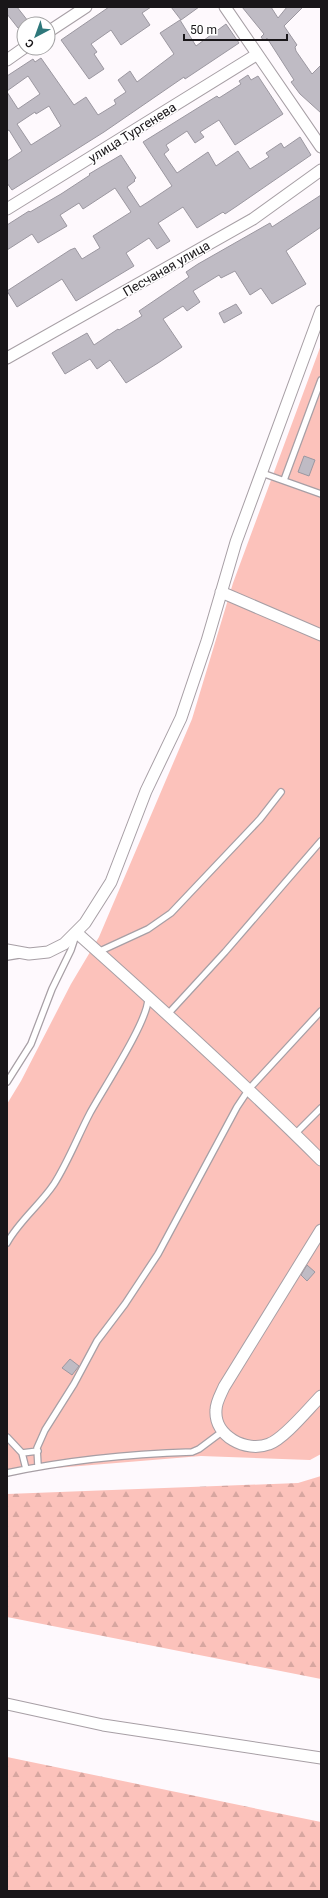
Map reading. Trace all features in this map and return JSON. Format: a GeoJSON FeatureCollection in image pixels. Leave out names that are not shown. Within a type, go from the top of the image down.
{"type":"FeatureCollection","features":[{"type":"Feature","properties":{"kind":"street"},"geometry":{"type":"LineString","coordinates":[[56,27],[86,7]]}},
{"type":"Feature","properties":{"kind":"street"},"geometry":{"type":"LineString","coordinates":[[225,7],[321,147]]}},
{"type":"Feature","properties":{"kind":"street"},"geometry":{"type":"LineString","coordinates":[[7,60],[16,54]]}},
{"type":"Feature","properties":{"kind":"street","name":"улица Тургенева"},"geometry":{"type":"LineString","coordinates":[[7,209],[256,54]]}},
{"type":"Feature","properties":{"kind":"street","name":"Песчаная улица"},"geometry":{"type":"LineString","coordinates":[[7,358],[253,219],[321,170]]}},
{"type":"Feature","properties":{"kind":"street"},"geometry":{"type":"LineString","coordinates":[[7,950],[29,954],[48,952],[64,944],[77,933],[98,904],[110,882],[144,797],[181,718],[205,647],[236,542],[321,311]]}},
{"type":"Feature","properties":{"kind":"street"},"geometry":{"type":"LineString","coordinates":[[221,592],[321,635]]}},
{"type":"Feature","properties":{"kind":"street"},"geometry":{"type":"LineString","coordinates":[[77,933],[249,1089],[321,1160]]}},
{"type":"Feature","properties":{"kind":"street"},"geometry":{"type":"LineString","coordinates":[[321,1230],[224,1387],[216,1410],[217,1421],[222,1431],[232,1440],[244,1445],[258,1446],[269,1444],[279,1439],[321,1396]]}},
{"type":"Feature","properties":{"kind":"street"},"geometry":{"type":"LineString","coordinates":[[7,1704],[103,1725],[321,1758]]}},
{"type":"Feature","properties":{"kind":"lane"},"geometry":{"type":"LineString","coordinates":[[284,480],[321,380]]}},
{"type":"Feature","properties":{"kind":"lane"},"geometry":{"type":"LineString","coordinates":[[262,473],[321,494]]}},
{"type":"Feature","properties":{"kind":"lane"},"geometry":{"type":"LineString","coordinates":[[98,952],[148,929],[171,913],[260,819],[281,792]]}},
{"type":"Feature","properties":{"kind":"lane"},"geometry":{"type":"LineString","coordinates":[[168,1014],[225,952],[321,841]]}},
{"type":"Feature","properties":{"kind":"lane"},"geometry":{"type":"LineString","coordinates":[[7,1082],[31,1044],[52,989],[71,950],[77,933]]}},
{"type":"Feature","properties":{"kind":"lane"},"geometry":{"type":"LineString","coordinates":[[7,957],[29,954]]}},
{"type":"Feature","properties":{"kind":"lane"},"geometry":{"type":"LineString","coordinates":[[7,1243],[21,1222],[54,1184],[103,1089],[141,1023],[147,1010],[148,996]]}},
{"type":"Feature","properties":{"kind":"lane"},"geometry":{"type":"LineString","coordinates":[[38,1466],[38,1451],[42,1435],[74,1384],[97,1341],[129,1299],[158,1254],[183,1211],[225,1127],[249,1089],[321,1011]]}},
{"type":"Feature","properties":{"kind":"lane"},"geometry":{"type":"LineString","coordinates":[[295,1134],[321,1108]]}},
{"type":"Feature","properties":{"kind":"lane"},"geometry":{"type":"LineString","coordinates":[[7,1473],[38,1466],[133,1455],[192,1452],[199,1449],[222,1431]]}},
{"type":"Feature","properties":{"kind":"lane"},"geometry":{"type":"LineString","coordinates":[[7,1437],[22,1452],[26,1469]]}},
{"type":"Feature","properties":{"kind":"lane"},"geometry":{"type":"LineString","coordinates":[[22,1452],[38,1451]]}},
{"type":"Feature","properties":{"kind":"green space"},"geometry":{"type":"Polygon","coordinates":[[[321,345],[321,1454],[310,1460],[201,1456],[7,1472],[7,1104],[21,1081],[71,984],[99,937],[192,719],[233,583],[321,345]]]}},
{"type":"Feature","properties":{"kind":"green space"},"geometry":{"type":"Polygon","coordinates":[[[321,1476],[321,1679],[7,1617],[7,1494],[298,1483],[321,1476]]]}},
{"type":"Feature","properties":{"kind":"green space"},"geometry":{"type":"Polygon","coordinates":[[[7,1757],[321,1822],[321,1891],[7,1891],[7,1757]]]}},
{"type":"Feature","properties":{"kind":"building"},"geometry":{"type":"Polygon","coordinates":[[[7,7],[17,7],[24,16],[16,16],[16,25],[7,14],[7,7]]]}},
{"type":"Feature","properties":{"kind":"building"},"geometry":{"type":"Polygon","coordinates":[[[109,7],[151,7],[142,13],[150,25],[121,45],[111,30],[91,44],[97,52],[94,54],[104,69],[89,79],[61,40],[109,7]]]}},
{"type":"Feature","properties":{"kind":"building"},"geometry":{"type":"Polygon","coordinates":[[[171,7],[199,7],[181,20],[171,7]]]}},
{"type":"Feature","properties":{"kind":"building"},"geometry":{"type":"Polygon","coordinates":[[[242,7],[271,7],[278,18],[287,7],[303,7],[284,26],[297,45],[295,47],[296,51],[312,74],[321,65],[321,113],[300,94],[291,82],[294,80],[267,38],[264,41],[261,37],[264,34],[242,7]]]}},
{"type":"Feature","properties":{"kind":"building"},"geometry":{"type":"Polygon","coordinates":[[[180,20],[196,46],[226,24],[239,43],[185,79],[184,77],[104,132],[12,190],[7,183],[7,161],[22,151],[9,130],[7,131],[7,92],[18,109],[40,94],[28,76],[7,91],[7,76],[33,59],[35,62],[41,58],[74,105],[86,97],[98,115],[116,104],[114,100],[126,92],[118,80],[130,71],[137,82],[174,54],[160,33],[180,20]],[[49,106],[36,114],[35,112],[17,124],[31,145],[61,126],[49,106]]]}},
{"type":"Feature","properties":{"kind":"building"},"geometry":{"type":"Polygon","coordinates":[[[248,75],[251,80],[258,76],[283,114],[235,145],[219,120],[200,132],[204,137],[195,143],[187,131],[166,145],[169,150],[164,154],[177,173],[208,152],[216,166],[238,151],[250,169],[269,157],[266,153],[281,143],[284,148],[300,137],[311,155],[225,214],[223,212],[197,228],[183,207],[158,223],[170,241],[157,249],[149,238],[126,253],[134,266],[76,301],[62,279],[17,307],[7,291],[70,250],[75,248],[82,259],[100,248],[93,236],[131,212],[115,188],[83,209],[79,203],[60,215],[67,226],[38,243],[32,234],[7,250],[7,225],[61,194],[90,175],[89,174],[121,155],[136,178],[134,180],[135,181],[127,187],[140,207],[172,186],[143,142],[217,96],[219,98],[241,84],[239,81],[248,75]]]}},
{"type":"Feature","properties":{"kind":"building"},"geometry":{"type":"Polygon","coordinates":[[[321,195],[321,227],[286,251],[306,284],[272,304],[261,288],[250,295],[235,271],[221,278],[219,275],[193,291],[200,302],[187,311],[183,306],[163,319],[182,347],[158,363],[126,383],[110,360],[97,369],[90,359],[65,374],[52,353],[87,333],[94,345],[118,329],[119,330],[142,316],[139,311],[189,277],[186,272],[198,264],[270,223],[272,227],[321,195]]]}},
{"type":"Feature","properties":{"kind":"building"},"geometry":{"type":"Polygon","coordinates":[[[236,304],[242,313],[224,323],[219,313],[236,304]]]}},
{"type":"Feature","properties":{"kind":"building"},"geometry":{"type":"Polygon","coordinates":[[[304,456],[315,460],[309,476],[298,472],[304,456]]]}},
{"type":"Feature","properties":{"kind":"building"},"geometry":{"type":"Polygon","coordinates":[[[307,1265],[315,1272],[307,1281],[301,1275],[307,1265]]]}},
{"type":"Feature","properties":{"kind":"building"},"geometry":{"type":"Polygon","coordinates":[[[70,1359],[79,1366],[72,1375],[62,1368],[70,1359]]]}}]}
